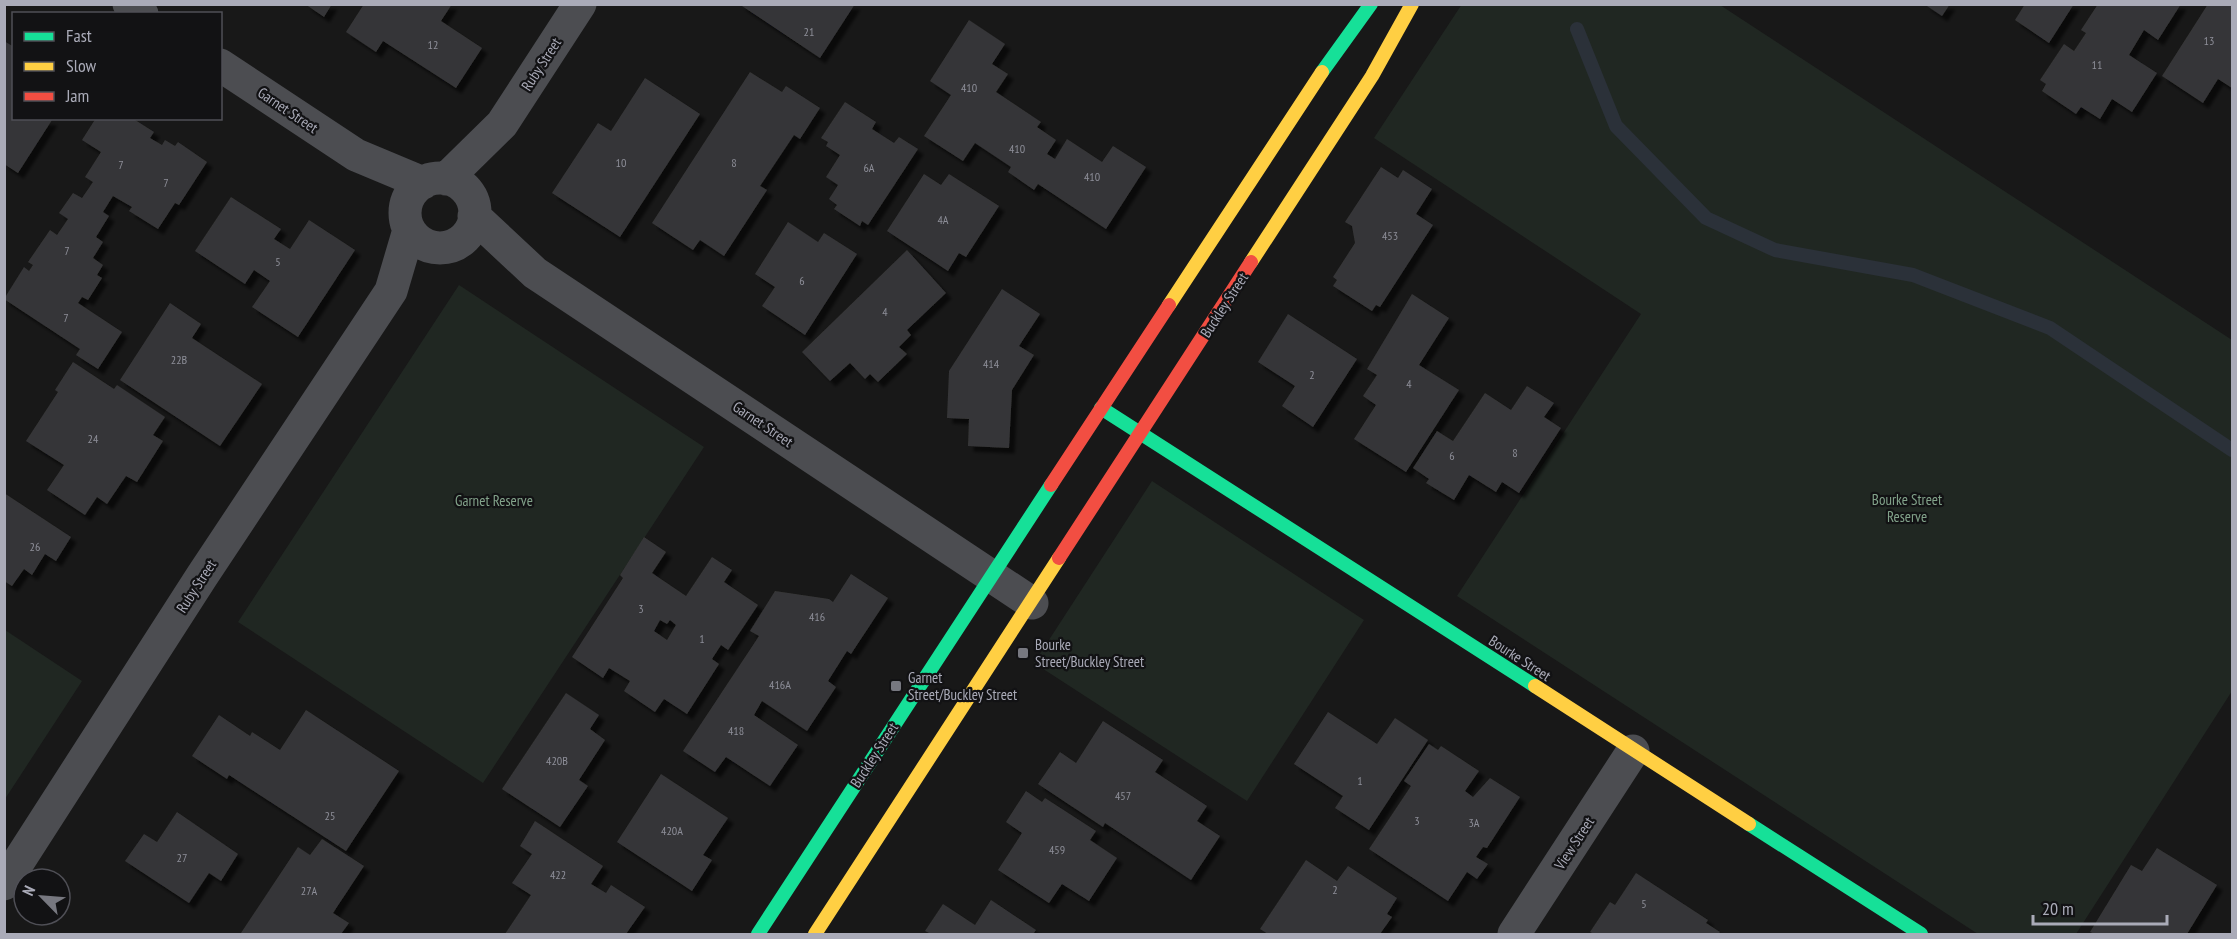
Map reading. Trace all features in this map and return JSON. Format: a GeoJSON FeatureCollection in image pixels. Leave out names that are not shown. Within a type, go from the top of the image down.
{"type":"FeatureCollection","features":[{"type":"Feature","properties":{"kind":"main road","name":"Buckley Street"},"geometry":{"type":"LineString","coordinates":[[758,934],[1335,51],[1371,4]]}},
{"type":"Feature","properties":{"kind":"main road","name":"Buckley Street"},"geometry":{"type":"LineString","coordinates":[[816,934],[1372,76],[1412,4]]}},
{"type":"Feature","properties":{"kind":"main road","name":"Bourke Street"},"geometry":{"type":"LineString","coordinates":[[1101,408],[1633,751],[1922,934]]}},
{"type":"Feature","properties":{"kind":"street","name":"Ruby Street"},"geometry":{"type":"LineString","coordinates":[[4,884],[202,576],[391,291],[421,200],[502,124],[580,4]]}},
{"type":"Feature","properties":{"kind":"street","name":"Garnet Street"},"geometry":{"type":"LineString","coordinates":[[222,67],[421,200]]}},
{"type":"Feature","properties":{"kind":"street","name":"Ruby Street"},"geometry":{"type":"LineString","coordinates":[[391,291],[445,247],[468,233],[474,210],[488,175],[502,124]]}},
{"type":"Feature","properties":{"kind":"street","name":"Garnet Street"},"geometry":{"type":"LineString","coordinates":[[421,200],[463,187],[474,210],[536,273],[991,576]]}},
{"type":"Feature","properties":{"kind":"street","name":"Garnet Street"},"geometry":{"type":"LineString","coordinates":[[421,200],[425,246],[445,247],[536,273]]}},
{"type":"Feature","properties":{"kind":"street"},"geometry":{"type":"LineString","coordinates":[[991,576],[1032,603]]}},
{"type":"Feature","properties":{"kind":"street","name":"View Street"},"geometry":{"type":"LineString","coordinates":[[1514,934],[1633,751]]}},
{"type":"Feature","properties":{"kind":"green space","name":"Bourke Street Reserve"},"geometry":{"type":"Polygon","coordinates":[[[1462,4],[1720,5],[2232,340],[2232,691],[2076,934],[1978,934],[1457,596],[1641,314],[1374,138],[1462,4]]]}},
{"type":"Feature","properties":{"kind":"green space","name":"Garnet Reserve"},"geometry":{"type":"Polygon","coordinates":[[[459,285],[704,447],[483,783],[238,622],[459,285]]]}},
{"type":"Feature","properties":{"kind":"green space"},"geometry":{"type":"Polygon","coordinates":[[[1152,481],[1364,620],[1247,801],[1034,663],[1152,481]]]}},
{"type":"Feature","properties":{"kind":"green space"},"geometry":{"type":"Polygon","coordinates":[[[5,630],[82,681],[5,799],[5,630]]]}},
{"type":"Feature","properties":{"kind":"building"},"geometry":{"type":"Polygon","coordinates":[[[305,4],[332,4],[324,17],[305,4]]]}},
{"type":"Feature","properties":{"kind":"building"},"geometry":{"type":"Polygon","coordinates":[[[364,4],[452,4],[441,21],[482,48],[456,88],[383,41],[376,52],[346,32],[364,4]]]}},
{"type":"Feature","properties":{"kind":"building"},"geometry":{"type":"Polygon","coordinates":[[[739,4],[855,4],[820,58],[739,4]]]}},
{"type":"Feature","properties":{"kind":"building"},"geometry":{"type":"Polygon","coordinates":[[[1924,4],[1950,4],[1942,16],[1924,4]]]}},
{"type":"Feature","properties":{"kind":"building"},"geometry":{"type":"Polygon","coordinates":[[[2025,4],[2074,4],[2049,43],[2015,20],[2025,4]]]}},
{"type":"Feature","properties":{"kind":"building"},"geometry":{"type":"Polygon","coordinates":[[[2098,4],[2181,4],[2158,40],[2144,30],[2129,55],[2157,73],[2132,112],[2112,99],[2100,119],[2081,107],[2076,114],[2042,91],[2046,84],[2040,80],[2064,44],[2074,51],[2086,33],[2081,30],[2098,4]]]}},
{"type":"Feature","properties":{"kind":"building"},"geometry":{"type":"Polygon","coordinates":[[[2208,4],[2232,4],[2232,88],[2218,79],[2203,103],[2162,76],[2208,4]]]}},
{"type":"Feature","properties":{"kind":"building"},"geometry":{"type":"Polygon","coordinates":[[[969,20],[1005,44],[992,64],[1008,74],[996,92],[1041,122],[1037,127],[1056,140],[1047,154],[1055,159],[1067,139],[1102,162],[1113,146],[1146,167],[1106,229],[1038,184],[1034,190],[1008,172],[1011,167],[975,143],[963,161],[924,136],[951,95],[930,81],[969,20]]]}},
{"type":"Feature","properties":{"kind":"building"},"geometry":{"type":"Polygon","coordinates":[[[4,41],[12,46],[12,120],[52,120],[18,173],[4,164],[4,41]]]}},
{"type":"Feature","properties":{"kind":"building"},"geometry":{"type":"Polygon","coordinates":[[[750,72],[782,92],[786,86],[820,108],[800,139],[794,135],[760,186],[767,190],[724,256],[700,240],[693,250],[652,223],[750,72]]]}},
{"type":"Feature","properties":{"kind":"building"},"geometry":{"type":"Polygon","coordinates":[[[645,78],[700,114],[620,237],[552,193],[598,123],[611,131],[645,78]]]}},
{"type":"Feature","properties":{"kind":"building"},"geometry":{"type":"Polygon","coordinates":[[[845,102],[876,122],[872,129],[894,143],[899,137],[918,149],[868,225],[862,221],[860,226],[834,209],[837,205],[829,199],[838,185],[826,177],[840,155],[826,146],[828,142],[821,138],[845,102]]]}},
{"type":"Feature","properties":{"kind":"building"},"geometry":{"type":"Polygon","coordinates":[[[95,120],[135,120],[154,132],[150,138],[162,145],[165,140],[175,146],[178,142],[207,162],[179,205],[175,203],[158,229],[129,211],[132,207],[113,196],[103,212],[109,216],[96,237],[103,242],[93,258],[103,265],[97,275],[102,278],[88,300],[82,297],[78,303],[122,332],[98,369],[76,355],[80,349],[4,299],[24,267],[29,271],[33,265],[28,262],[50,230],[57,235],[68,219],[59,213],[73,193],[82,198],[93,182],[85,177],[101,152],[82,140],[95,120]]]}},
{"type":"Feature","properties":{"kind":"building"},"geometry":{"type":"Polygon","coordinates":[[[1381,167],[1398,178],[1403,170],[1432,189],[1416,214],[1433,225],[1380,307],[1376,305],[1372,311],[1333,286],[1337,280],[1333,277],[1355,243],[1352,226],[1345,222],[1381,167]]]}},
{"type":"Feature","properties":{"kind":"building"},"geometry":{"type":"Polygon","coordinates":[[[924,174],[941,185],[949,174],[999,206],[966,257],[959,253],[948,271],[887,231],[924,174]]]}},
{"type":"Feature","properties":{"kind":"building"},"geometry":{"type":"Polygon","coordinates":[[[231,197],[281,229],[274,239],[290,249],[309,220],[355,250],[298,337],[252,307],[270,281],[254,270],[245,284],[195,251],[231,197]]]}},
{"type":"Feature","properties":{"kind":"building"},"geometry":{"type":"Polygon","coordinates":[[[788,222],[818,242],[824,233],[857,254],[805,335],[762,306],[775,287],[755,274],[788,222]]]}},
{"type":"Feature","properties":{"kind":"building"},"geometry":{"type":"Polygon","coordinates":[[[907,250],[946,293],[907,330],[911,335],[899,347],[907,354],[878,382],[870,374],[865,379],[850,363],[830,381],[802,352],[907,250]]]}},
{"type":"Feature","properties":{"kind":"building"},"geometry":{"type":"Polygon","coordinates":[[[1002,289],[1040,314],[1019,346],[1034,355],[1012,390],[1009,448],[968,446],[969,419],[947,418],[949,371],[1002,289]]]}},
{"type":"Feature","properties":{"kind":"building"},"geometry":{"type":"Polygon","coordinates":[[[1412,294],[1449,318],[1419,365],[1459,390],[1406,472],[1354,439],[1376,405],[1363,396],[1377,375],[1367,369],[1412,294]]]}},
{"type":"Feature","properties":{"kind":"building"},"geometry":{"type":"Polygon","coordinates":[[[170,303],[201,324],[192,338],[262,384],[220,446],[120,380],[170,303]]]}},
{"type":"Feature","properties":{"kind":"building"},"geometry":{"type":"Polygon","coordinates":[[[1288,314],[1357,359],[1313,427],[1282,406],[1295,386],[1258,362],[1288,314]]]}},
{"type":"Feature","properties":{"kind":"building"},"geometry":{"type":"Polygon","coordinates":[[[73,362],[114,389],[117,385],[165,417],[153,435],[163,441],[137,482],[126,476],[107,504],[97,497],[85,515],[47,490],[64,465],[26,441],[58,392],[55,390],[73,362]]]}},
{"type":"Feature","properties":{"kind":"building"},"geometry":{"type":"Polygon","coordinates":[[[1527,386],[1554,403],[1544,417],[1561,428],[1519,493],[1502,482],[1496,492],[1469,475],[1454,500],[1426,483],[1429,479],[1413,468],[1437,431],[1453,441],[1485,393],[1511,410],[1527,386]]]}},
{"type":"Feature","properties":{"kind":"building"},"geometry":{"type":"Polygon","coordinates":[[[4,493],[71,537],[56,561],[45,554],[32,575],[24,569],[12,586],[4,581],[4,493]]]}},
{"type":"Feature","properties":{"kind":"building"},"geometry":{"type":"Polygon","coordinates":[[[644,537],[666,552],[652,573],[686,596],[712,557],[732,570],[724,582],[758,605],[728,650],[721,645],[712,659],[719,664],[687,714],[664,699],[655,712],[624,691],[630,681],[609,668],[603,678],[572,657],[623,578],[620,575],[644,537]],[[660,620],[654,631],[667,640],[676,625],[670,620],[667,624],[660,620]]]}},
{"type":"Feature","properties":{"kind":"building"},"geometry":{"type":"Polygon","coordinates":[[[851,574],[888,598],[851,654],[847,651],[828,681],[836,687],[807,731],[762,701],[754,715],[798,745],[770,786],[726,757],[715,772],[683,751],[759,636],[750,631],[775,591],[829,599],[833,602],[851,574]]]}},
{"type":"Feature","properties":{"kind":"building"},"geometry":{"type":"Polygon","coordinates":[[[566,693],[599,715],[590,729],[605,740],[579,780],[588,786],[560,827],[502,789],[566,693]]]}},
{"type":"Feature","properties":{"kind":"building"},"geometry":{"type":"Polygon","coordinates":[[[306,710],[399,771],[346,851],[229,775],[227,779],[192,756],[219,715],[250,736],[252,732],[280,750],[306,710]]]}},
{"type":"Feature","properties":{"kind":"building"},"geometry":{"type":"Polygon","coordinates":[[[1328,712],[1377,744],[1395,718],[1428,740],[1369,830],[1335,808],[1343,796],[1294,764],[1328,712]]]}},
{"type":"Feature","properties":{"kind":"building"},"geometry":{"type":"Polygon","coordinates":[[[1103,721],[1163,760],[1155,772],[1207,806],[1197,821],[1220,836],[1191,880],[1105,823],[1103,827],[1038,784],[1060,752],[1076,763],[1103,721]]]}},
{"type":"Feature","properties":{"kind":"building"},"geometry":{"type":"Polygon","coordinates":[[[1429,744],[1438,750],[1441,746],[1479,771],[1465,791],[1473,797],[1490,778],[1520,797],[1487,848],[1483,847],[1476,857],[1488,864],[1477,879],[1467,872],[1448,901],[1369,849],[1411,786],[1404,781],[1429,744]]]}},
{"type":"Feature","properties":{"kind":"building"},"geometry":{"type":"Polygon","coordinates":[[[661,774],[728,818],[703,855],[712,860],[692,891],[617,842],[661,774]]]}},
{"type":"Feature","properties":{"kind":"building"},"geometry":{"type":"Polygon","coordinates":[[[1026,791],[1042,802],[1045,798],[1096,831],[1090,840],[1117,858],[1089,901],[1062,884],[1049,903],[998,870],[1022,833],[1006,822],[1026,791]]]}},
{"type":"Feature","properties":{"kind":"building"},"geometry":{"type":"Polygon","coordinates":[[[177,812],[238,854],[221,881],[209,873],[189,903],[125,861],[144,834],[157,842],[177,812]]]}},
{"type":"Feature","properties":{"kind":"building"},"geometry":{"type":"Polygon","coordinates":[[[535,821],[603,866],[591,884],[606,893],[611,885],[645,907],[626,934],[505,934],[531,895],[512,883],[532,854],[520,846],[535,821]]]}},
{"type":"Feature","properties":{"kind":"building"},"geometry":{"type":"Polygon","coordinates":[[[322,839],[364,866],[333,913],[349,923],[341,934],[241,933],[298,847],[310,855],[322,839]]]}},
{"type":"Feature","properties":{"kind":"building"},"geometry":{"type":"Polygon","coordinates":[[[2157,848],[2217,885],[2187,934],[2095,934],[2090,932],[2131,865],[2142,871],[2157,848]]]}},
{"type":"Feature","properties":{"kind":"building"},"geometry":{"type":"Polygon","coordinates":[[[1306,860],[1337,881],[1348,866],[1397,898],[1387,914],[1392,917],[1380,934],[1268,934],[1260,929],[1306,860]]]}},
{"type":"Feature","properties":{"kind":"building"},"geometry":{"type":"Polygon","coordinates":[[[1636,873],[1708,920],[1706,923],[1720,932],[1718,934],[1594,934],[1590,932],[1610,902],[1615,905],[1636,873]]]}},
{"type":"Feature","properties":{"kind":"building"},"geometry":{"type":"Polygon","coordinates":[[[991,900],[1036,930],[1033,934],[931,934],[925,931],[943,904],[975,925],[991,900]]]}},
{"type":"Feature","properties":{"kind":"waterway"},"geometry":{"type":"LineString","coordinates":[[1577,29],[1616,126],[1706,218],[1775,250],[1913,275],[2050,328],[2232,450]]}},
{"type":"Feature","properties":{"kind":"traffic: fast"},"geometry":{"type":"LineString","coordinates":[[1322,72],[1371,4]]}},
{"type":"Feature","properties":{"kind":"traffic: fast"},"geometry":{"type":"LineString","coordinates":[[1101,408],[1535,686]]}},
{"type":"Feature","properties":{"kind":"traffic: fast"},"geometry":{"type":"LineString","coordinates":[[758,934],[1051,485]]}},
{"type":"Feature","properties":{"kind":"traffic: fast"},"geometry":{"type":"LineString","coordinates":[[1749,824],[1921,934]]}},
{"type":"Feature","properties":{"kind":"traffic: slow"},"geometry":{"type":"LineString","coordinates":[[1251,262],[1372,76],[1412,4]]}},
{"type":"Feature","properties":{"kind":"traffic: slow"},"geometry":{"type":"LineString","coordinates":[[1169,305],[1322,72]]}},
{"type":"Feature","properties":{"kind":"traffic: slow"},"geometry":{"type":"LineString","coordinates":[[815,934],[1059,558]]}},
{"type":"Feature","properties":{"kind":"traffic: slow"},"geometry":{"type":"LineString","coordinates":[[1535,686],[1749,824]]}},
{"type":"Feature","properties":{"kind":"traffic: jam"},"geometry":{"type":"LineString","coordinates":[[1059,558],[1251,262]]}},
{"type":"Feature","properties":{"kind":"traffic: jam"},"geometry":{"type":"LineString","coordinates":[[1051,485],[1169,305]]}},
{"type":"Feature","properties":{"kind":"place","name":"Bourke Street/Buckley Street"},"geometry":{"type":"Point","coordinates":[1023,653]}},
{"type":"Feature","properties":{"kind":"place","name":"Garnet Street/Buckley Street"},"geometry":{"type":"Point","coordinates":[896,686]}}]}
